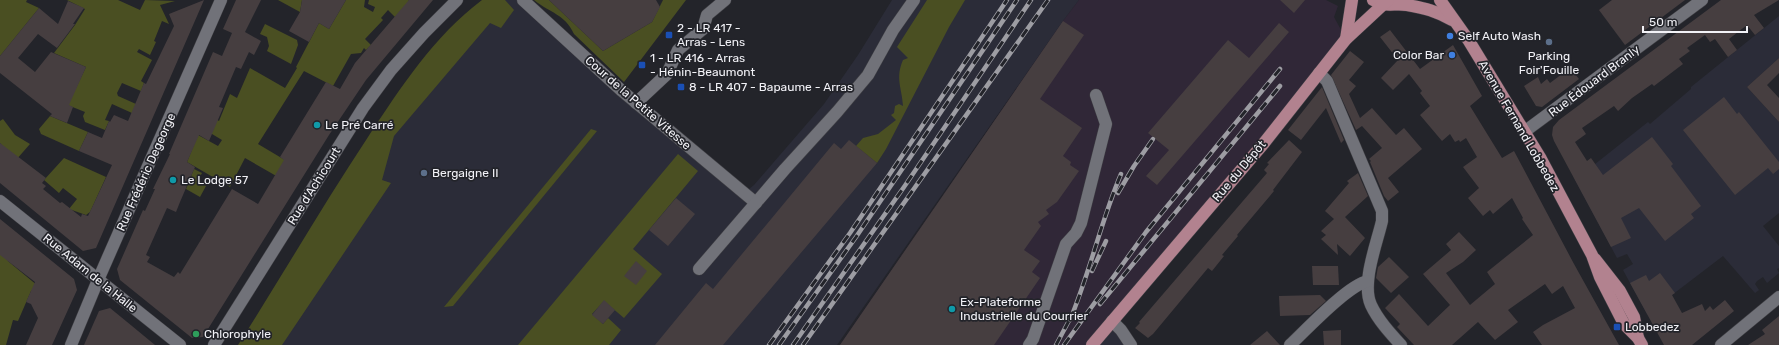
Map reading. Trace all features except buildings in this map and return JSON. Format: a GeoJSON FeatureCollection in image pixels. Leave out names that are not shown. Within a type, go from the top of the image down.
{"type":"FeatureCollection","features":[{"type":"Feature","properties":{"kind":"main road"},"geometry":{"type":"LineString","coordinates":[[1346,39],[1352,0]]}},
{"type":"Feature","properties":{"kind":"main road","name":"Avenue Fernand Lobbedez"},"geometry":{"type":"LineString","coordinates":[[1440,0],[1469,41],[1524,132],[1592,255],[1600,277],[1621,319],[1640,342]]}},
{"type":"Feature","properties":{"kind":"main road"},"geometry":{"type":"LineString","coordinates":[[1381,2],[1435,10],[1455,21]]}},
{"type":"Feature","properties":{"kind":"main road","name":"Rue du Dépôt"},"geometry":{"type":"LineString","coordinates":[[1092,345],[1264,143],[1346,39],[1381,2]]}},
{"type":"Feature","properties":{"kind":"street","name":"Rue Frédéric Degeorge"},"geometry":{"type":"LineString","coordinates":[[71,345],[221,0]]}},
{"type":"Feature","properties":{"kind":"street","name":"Rue d'Achicourt"},"geometry":{"type":"LineString","coordinates":[[214,345],[363,108],[391,70],[424,33],[457,0]]}},
{"type":"Feature","properties":{"kind":"street","name":"Cour de la Petite Vitesse"},"geometry":{"type":"LineString","coordinates":[[523,0],[636,103],[756,203]]}},
{"type":"Feature","properties":{"kind":"street"},"geometry":{"type":"LineString","coordinates":[[636,103],[667,74],[678,50],[703,29],[708,15],[725,0]]}},
{"type":"Feature","properties":{"kind":"street"},"geometry":{"type":"LineString","coordinates":[[699,269],[868,75],[893,30],[914,0]]}},
{"type":"Feature","properties":{"kind":"street","name":"Rue Édouard Branly"},"geometry":{"type":"LineString","coordinates":[[1524,132],[1702,0]]}},
{"type":"Feature","properties":{"kind":"street"},"geometry":{"type":"LineString","coordinates":[[1319,73],[1328,81],[1382,211],[1382,220],[1368,281],[1368,292],[1371,305],[1385,327],[1401,345]]}},
{"type":"Feature","properties":{"kind":"street"},"geometry":{"type":"LineString","coordinates":[[1029,345],[1033,339],[1066,244],[1076,233],[1081,223],[1106,124],[1096,95]]}},
{"type":"Feature","properties":{"kind":"street","name":"Rue Adam de la Halle"},"geometry":{"type":"LineString","coordinates":[[0,201],[180,345]]}},
{"type":"Feature","properties":{"kind":"street"},"geometry":{"type":"LineString","coordinates":[[1290,345],[1349,290],[1360,283],[1368,281]]}},
{"type":"Feature","properties":{"kind":"street"},"geometry":{"type":"LineString","coordinates":[[1721,345],[1779,297]]}},
{"type":"Feature","properties":{"kind":"street"},"geometry":{"type":"LineString","coordinates":[[1112,321],[1121,330],[1131,345]]}},
{"type":"Feature","properties":{"kind":"shaded area"},"geometry":{"type":"Polygon","coordinates":[[[499,0],[523,0],[744,193],[754,185],[824,104],[858,55],[892,0],[1079,0],[837,345],[245,345],[347,178],[499,0]]]}},
{"type":"Feature","properties":{"kind":"shaded area"},"geometry":{"type":"Polygon","coordinates":[[[1079,0],[1326,0],[1338,6],[1334,17],[1346,39],[1092,345],[840,345],[1063,21],[1079,0]]]}},
{"type":"Feature","properties":{"kind":"shaded area"},"geometry":{"type":"Polygon","coordinates":[[[1779,16],[1779,58],[1747,87],[1779,122],[1779,213],[1763,226],[1779,246],[1779,268],[1777,269],[1779,273],[1767,283],[1763,277],[1757,281],[1755,284],[1759,290],[1755,293],[1723,256],[1647,314],[1623,270],[1633,264],[1627,254],[1617,258],[1575,180],[1648,122],[1650,124],[1691,89],[1691,87],[1779,16]]]}},
{"type":"Feature","properties":{"kind":"shaded area"},"geometry":{"type":"Polygon","coordinates":[[[1112,321],[1131,345],[1092,345],[1112,321]]]}},
{"type":"Feature","properties":{"kind":"green space"},"geometry":{"type":"Polygon","coordinates":[[[0,0],[27,0],[26,2],[39,8],[0,56],[0,0]]]}},
{"type":"Feature","properties":{"kind":"green space"},"geometry":{"type":"Polygon","coordinates":[[[67,0],[118,0],[140,10],[145,0],[175,1],[160,5],[169,24],[162,21],[154,41],[156,42],[150,55],[139,49],[137,52],[152,60],[141,81],[144,83],[141,91],[122,83],[117,93],[118,96],[136,104],[132,113],[112,104],[105,120],[109,121],[105,130],[85,122],[83,116],[85,112],[50,98],[62,82],[76,88],[86,67],[54,53],[85,9],[67,0]]]}},
{"type":"Feature","properties":{"kind":"green space"},"geometry":{"type":"Polygon","coordinates":[[[278,0],[302,0],[300,12],[278,0]]]}},
{"type":"Feature","properties":{"kind":"green space"},"geometry":{"type":"Polygon","coordinates":[[[346,0],[365,0],[364,7],[373,12],[375,7],[368,4],[369,0],[410,1],[395,17],[388,10],[381,18],[383,20],[365,39],[371,45],[366,50],[364,48],[361,53],[351,54],[333,86],[304,71],[258,144],[295,166],[285,181],[245,158],[230,187],[187,162],[198,135],[218,146],[222,140],[202,128],[209,115],[219,121],[230,94],[237,98],[250,68],[285,88],[297,68],[296,67],[319,23],[329,29],[346,0]]]}},
{"type":"Feature","properties":{"kind":"green space"},"geometry":{"type":"Polygon","coordinates":[[[482,0],[505,0],[514,10],[501,28],[490,23],[394,136],[382,180],[391,183],[282,345],[238,345],[351,163],[406,81],[419,63],[449,30],[482,0]]]}},
{"type":"Feature","properties":{"kind":"green space"},"geometry":{"type":"Polygon","coordinates":[[[534,0],[549,0],[603,51],[652,22],[663,0],[686,0],[624,82],[574,34],[566,22],[557,14],[534,0]]]}},
{"type":"Feature","properties":{"kind":"green space"},"geometry":{"type":"Polygon","coordinates":[[[927,0],[965,0],[949,27],[886,149],[877,163],[856,146],[863,138],[878,134],[896,120],[891,115],[894,113],[895,106],[899,104],[903,106],[899,72],[903,60],[908,58],[897,47],[927,0]]]}},
{"type":"Feature","properties":{"kind":"green space"},"geometry":{"type":"Polygon","coordinates":[[[265,24],[297,40],[298,45],[291,64],[267,51],[269,46],[267,37],[260,34],[265,24]]]}},
{"type":"Feature","properties":{"kind":"green space"},"geometry":{"type":"Polygon","coordinates":[[[50,116],[88,132],[79,151],[41,134],[39,129],[50,116]]]}},
{"type":"Feature","properties":{"kind":"green space"},"geometry":{"type":"Polygon","coordinates":[[[3,119],[15,135],[30,144],[16,160],[0,143],[0,121],[3,119]]]}},
{"type":"Feature","properties":{"kind":"green space"},"geometry":{"type":"Polygon","coordinates":[[[591,129],[597,131],[453,306],[444,307],[591,129]]]}},
{"type":"Feature","properties":{"kind":"green space"},"geometry":{"type":"Polygon","coordinates":[[[678,154],[698,171],[633,249],[662,274],[624,318],[604,301],[592,314],[603,324],[608,318],[621,330],[609,345],[518,345],[678,154]]]}},
{"type":"Feature","properties":{"kind":"green space"},"geometry":{"type":"Polygon","coordinates":[[[64,158],[106,177],[90,212],[86,215],[69,209],[77,199],[63,188],[59,193],[44,180],[64,158]]]}},
{"type":"Feature","properties":{"kind":"green space"},"geometry":{"type":"Polygon","coordinates":[[[194,169],[202,173],[197,182],[206,186],[200,197],[186,189],[194,169]]]}},
{"type":"Feature","properties":{"kind":"green space"},"geometry":{"type":"Polygon","coordinates":[[[0,252],[9,262],[38,286],[31,291],[18,321],[13,320],[6,345],[0,345],[0,252]]]}},
{"type":"Feature","properties":{"kind":"railway"},"geometry":{"type":"LineString","coordinates":[[769,345],[850,233],[1007,0]]}},
{"type":"Feature","properties":{"kind":"railway"},"geometry":{"type":"LineString","coordinates":[[779,345],[856,237],[1017,0]]}},
{"type":"Feature","properties":{"kind":"railway"},"geometry":{"type":"LineString","coordinates":[[793,345],[904,187],[1031,0]]}},
{"type":"Feature","properties":{"kind":"railway"},"geometry":{"type":"LineString","coordinates":[[803,345],[1048,0]]}},
{"type":"Feature","properties":{"kind":"railway"},"geometry":{"type":"LineString","coordinates":[[1064,345],[1146,232],[1280,69]]}},
{"type":"Feature","properties":{"kind":"railway"},"geometry":{"type":"LineString","coordinates":[[1100,304],[1280,86]]}},
{"type":"Feature","properties":{"kind":"railway"},"geometry":{"type":"LineString","coordinates":[[1118,193],[1134,166],[1153,139]]}},
{"type":"Feature","properties":{"kind":"railway"},"geometry":{"type":"LineString","coordinates":[[1070,320],[1084,284],[1107,210],[1121,174]]}},
{"type":"Feature","properties":{"kind":"railway"},"geometry":{"type":"LineString","coordinates":[[1092,271],[1106,241]]}},
{"type":"Feature","properties":{"kind":"railway"},"geometry":{"type":"LineString","coordinates":[[1056,345],[1072,315]]}},
{"type":"Feature","properties":{"kind":"place","name":"2 - LR 417 - Arras - Lens"},"geometry":{"type":"Point","coordinates":[669,35]}},
{"type":"Feature","properties":{"kind":"place","name":"Self Auto Wash"},"geometry":{"type":"Point","coordinates":[1450,36]}},
{"type":"Feature","properties":{"kind":"place","name":"Parking Foir'Fouille"},"geometry":{"type":"Point","coordinates":[1549,42]}},
{"type":"Feature","properties":{"kind":"place","name":"Color Bar"},"geometry":{"type":"Point","coordinates":[1452,55]}},
{"type":"Feature","properties":{"kind":"place","name":"1 - LR 416 - Arras - Hénin-Beaumont"},"geometry":{"type":"Point","coordinates":[642,65]}},
{"type":"Feature","properties":{"kind":"place","name":"8 - LR 407 - Bapaume - Arras"},"geometry":{"type":"Point","coordinates":[681,87]}},
{"type":"Feature","properties":{"kind":"place","name":"Le Pré Carré"},"geometry":{"type":"Point","coordinates":[317,125]}},
{"type":"Feature","properties":{"kind":"place","name":"Bergaigne II"},"geometry":{"type":"Point","coordinates":[424,173]}},
{"type":"Feature","properties":{"kind":"place","name":"Le Lodge 57"},"geometry":{"type":"Point","coordinates":[173,180]}},
{"type":"Feature","properties":{"kind":"place","name":"Ex-Plateforme Industrielle du Courrier"},"geometry":{"type":"Point","coordinates":[952,309]}},
{"type":"Feature","properties":{"kind":"place","name":"Lobbedez"},"geometry":{"type":"Point","coordinates":[1617,327]}},
{"type":"Feature","properties":{"kind":"place","name":"Chlorophyle"},"geometry":{"type":"Point","coordinates":[196,334]}}]}
